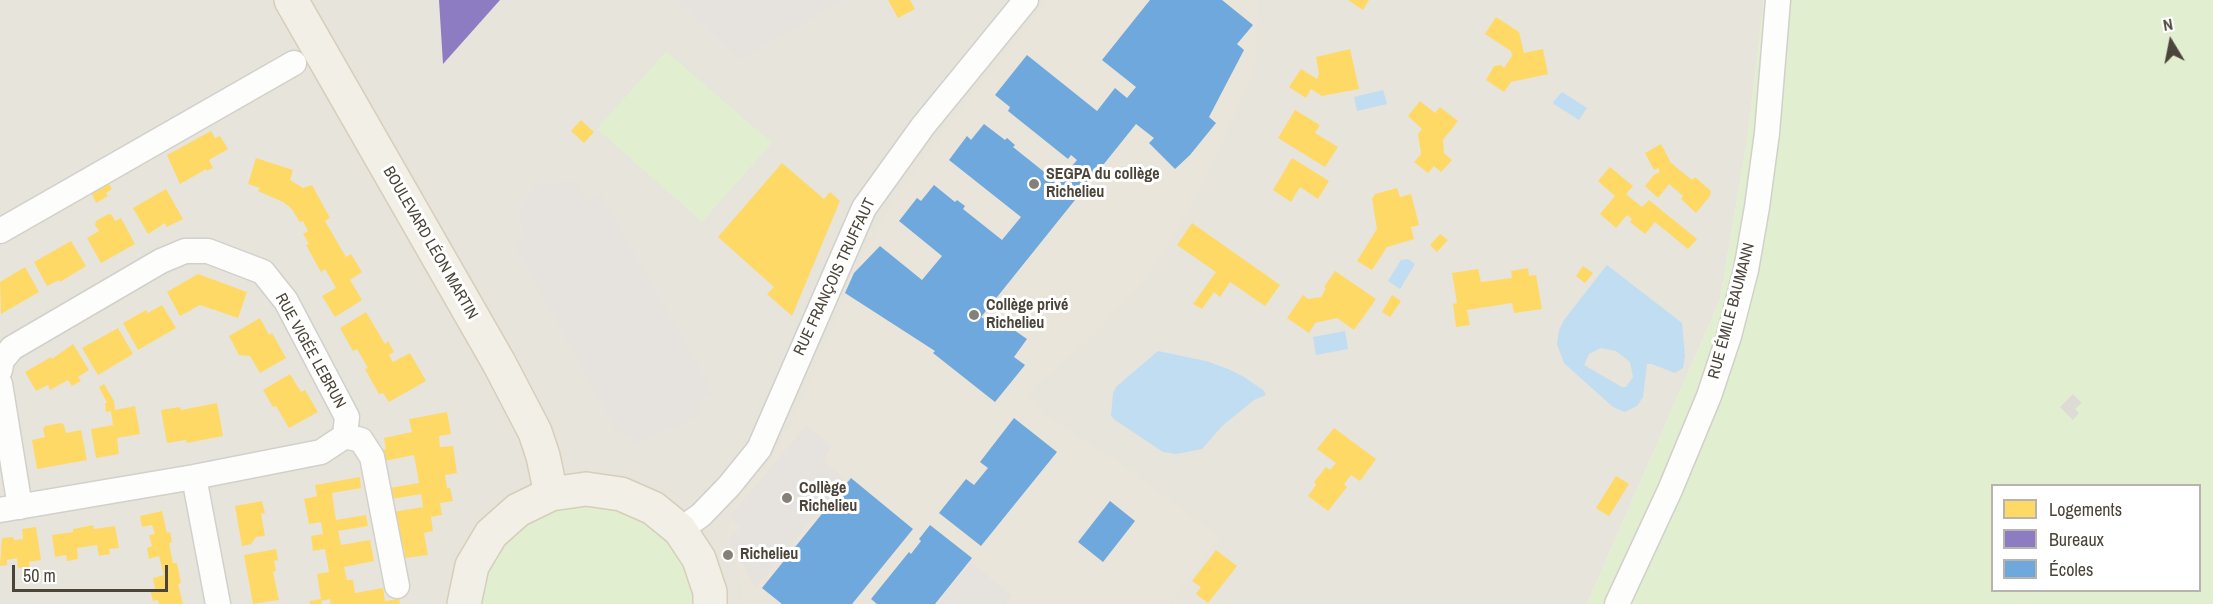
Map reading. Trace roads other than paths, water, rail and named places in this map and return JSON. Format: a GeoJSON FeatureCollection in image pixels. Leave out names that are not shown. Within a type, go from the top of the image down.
{"type":"FeatureCollection","features":[{"type":"Feature","properties":{"kind":"main road","name":"BOULEVARD LÉON MARTIN"},"geometry":{"type":"LineString","coordinates":[[291,0],[499,363],[535,432],[551,494]]}},
{"type":"Feature","properties":{"kind":"main road"},"geometry":{"type":"LineString","coordinates":[[464,604],[472,566],[491,534],[518,510],[551,494],[586,489],[621,494],[653,508],[680,530],[699,559],[710,592],[710,604]]}},
{"type":"Feature","properties":{"kind":"street","name":"RUE FRANÇOIS TRUFFAUT"},"geometry":{"type":"LineString","coordinates":[[680,530],[701,515],[729,486],[759,449],[864,208],[923,126],[1026,0]]}},
{"type":"Feature","properties":{"kind":"street","name":"RUE ÉMILE BAUMANN"},"geometry":{"type":"LineString","coordinates":[[1617,604],[1670,490],[1709,396],[1729,336],[1746,270],[1757,207],[1767,133],[1778,0]]}},
{"type":"Feature","properties":{"kind":"street"},"geometry":{"type":"LineString","coordinates":[[0,231],[294,63]]}},
{"type":"Feature","properties":{"kind":"street","name":"RUE VIGÉE LEBRUN"},"geometry":{"type":"LineString","coordinates":[[0,370],[2,360],[12,348],[161,261],[185,251],[208,251],[263,272],[286,301],[347,417],[345,436]]}},
{"type":"Feature","properties":{"kind":"street"},"geometry":{"type":"LineString","coordinates":[[0,384],[10,508],[194,477],[321,452],[345,436],[361,440],[372,457],[397,586]]}},
{"type":"Feature","properties":{"kind":"street"},"geometry":{"type":"LineString","coordinates":[[194,477],[218,604]]}},
{"type":"Feature","properties":{"kind":"water"},"geometry":{"type":"Polygon","coordinates":[[[1383,90],[1387,104],[1357,111],[1354,97],[1383,90]]]}},
{"type":"Feature","properties":{"kind":"water"},"geometry":{"type":"Polygon","coordinates":[[[1562,92],[1587,108],[1579,120],[1554,104],[1553,102],[1562,92]]]}},
{"type":"Feature","properties":{"kind":"water"},"geometry":{"type":"Polygon","coordinates":[[[1408,259],[1415,264],[1400,289],[1388,281],[1401,260],[1408,259]]]}},
{"type":"Feature","properties":{"kind":"water"},"geometry":{"type":"Polygon","coordinates":[[[1607,265],[1682,323],[1685,356],[1683,368],[1675,373],[1647,364],[1643,397],[1637,406],[1625,412],[1613,407],[1564,363],[1557,344],[1559,330],[1564,320],[1607,265]],[[1601,348],[1589,354],[1584,365],[1622,387],[1626,387],[1633,377],[1630,362],[1616,351],[1601,348]]]}},
{"type":"Feature","properties":{"kind":"water"},"geometry":{"type":"Polygon","coordinates":[[[1345,331],[1348,349],[1316,355],[1313,337],[1345,331]]]}},
{"type":"Feature","properties":{"kind":"water"},"geometry":{"type":"Polygon","coordinates":[[[1158,351],[1206,361],[1228,369],[1263,390],[1266,395],[1254,400],[1222,426],[1202,449],[1176,454],[1163,452],[1111,416],[1113,393],[1116,387],[1158,351]]]}},
{"type":"Feature","properties":{"kind":"place","name":"SEGPA du collège Richelieu"},"geometry":{"type":"Point","coordinates":[1034,184]}},
{"type":"Feature","properties":{"kind":"place","name":"Collège privé Richelieu"},"geometry":{"type":"Point","coordinates":[974,315]}},
{"type":"Feature","properties":{"kind":"place","name":"Collège Richelieu"},"geometry":{"type":"Point","coordinates":[787,498]}},
{"type":"Feature","properties":{"kind":"place","name":"Richelieu"},"geometry":{"type":"Point","coordinates":[728,555]}}]}
